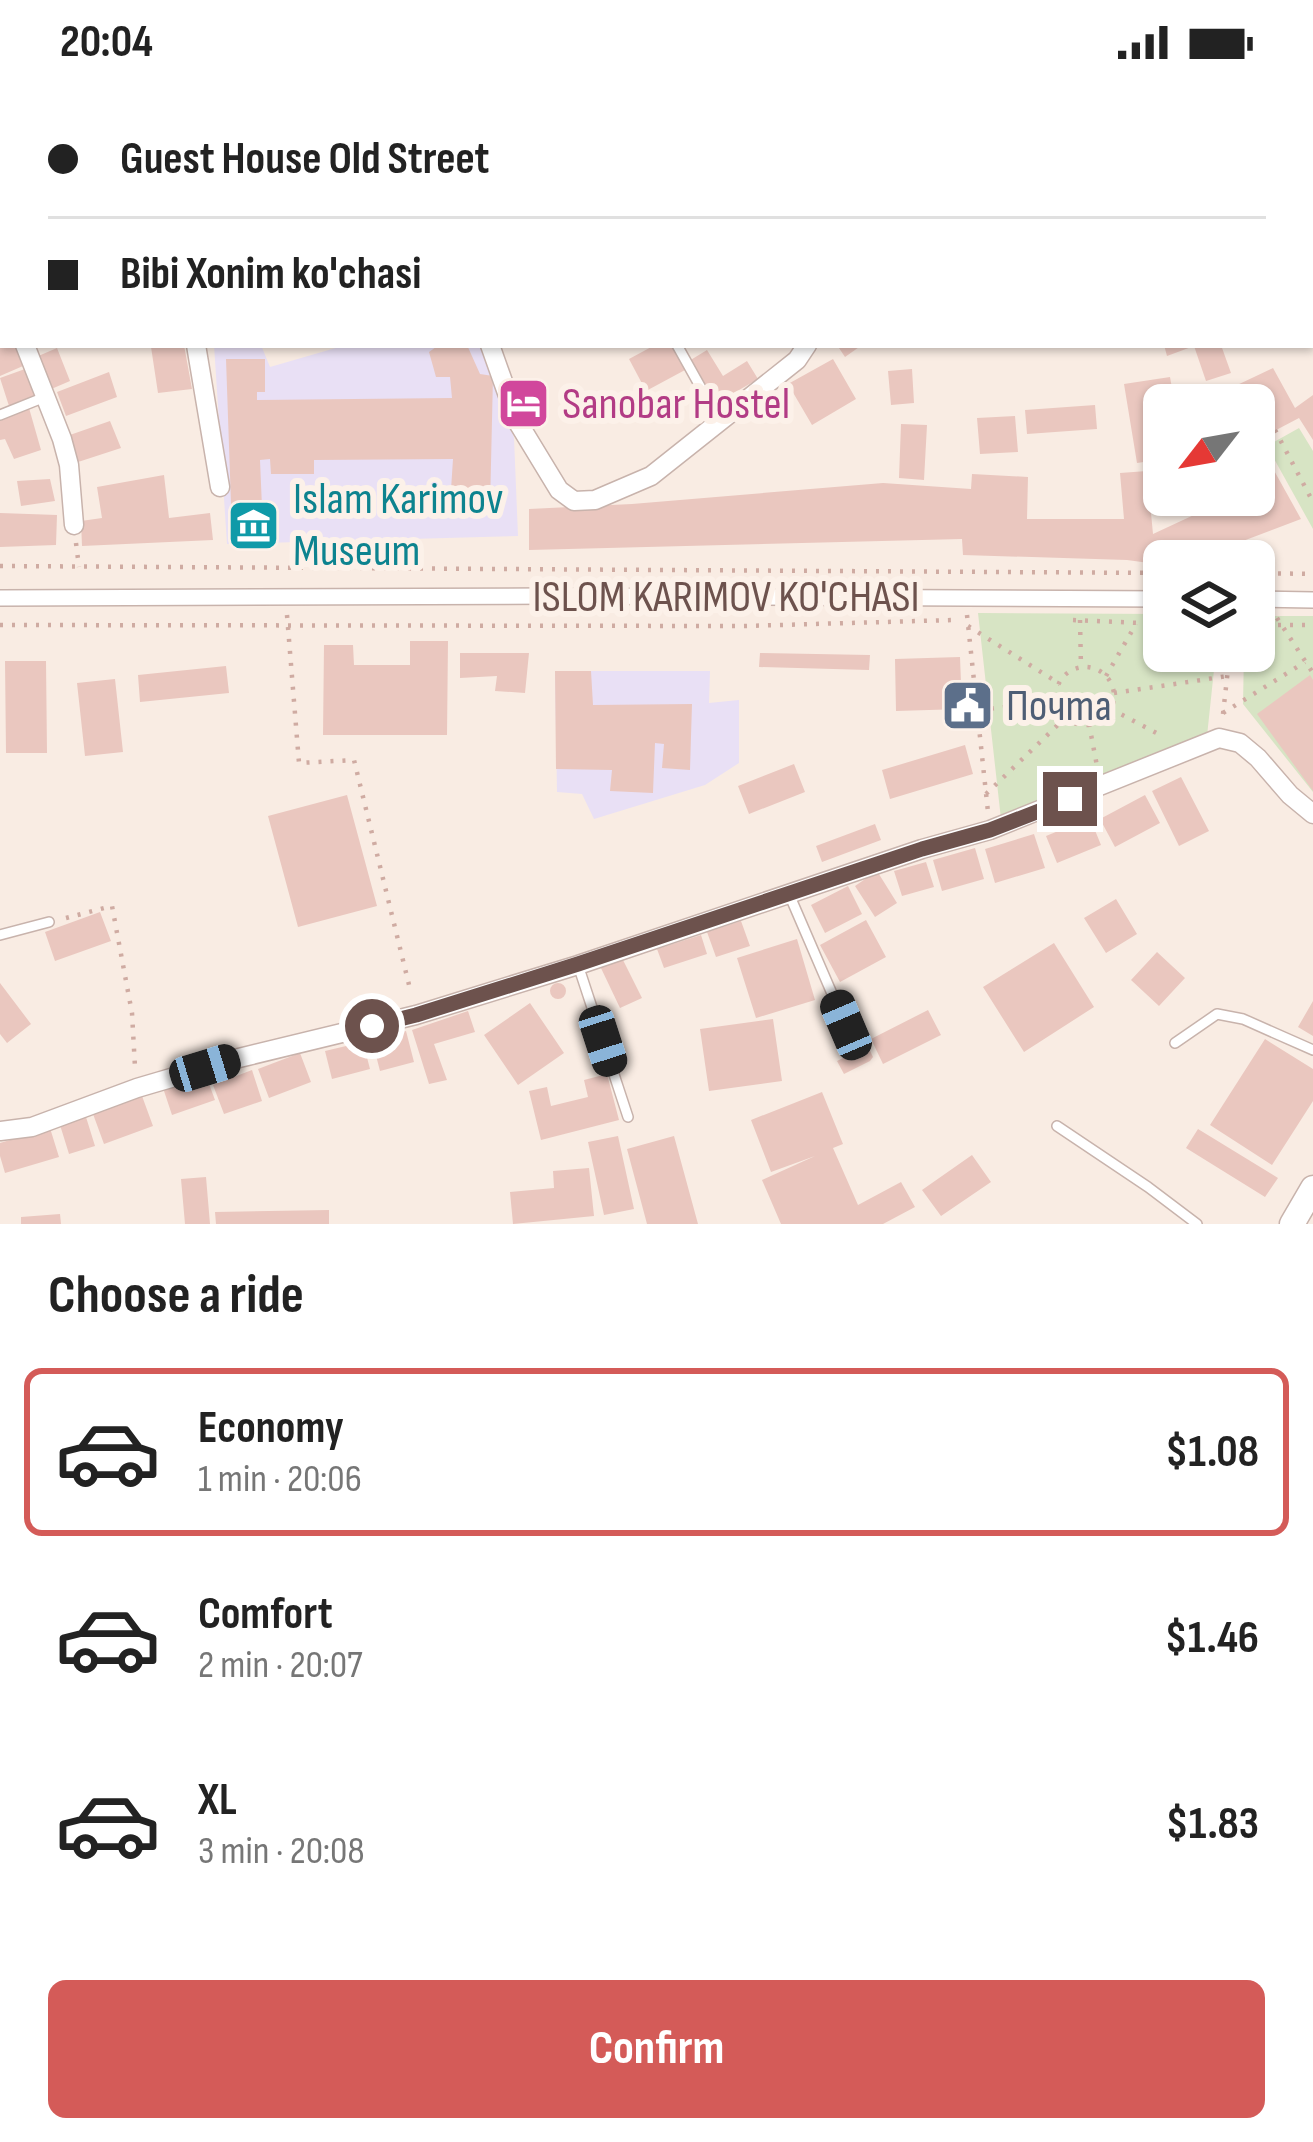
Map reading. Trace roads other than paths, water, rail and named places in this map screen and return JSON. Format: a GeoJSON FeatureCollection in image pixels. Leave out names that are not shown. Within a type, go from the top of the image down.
{"type":"FeatureCollection","features":[{"type":"Feature","properties":{"kind":"street"},"geometry":{"type":"LineString","coordinates":[[26,348],[62,439],[74,525]]}},
{"type":"Feature","properties":{"kind":"street"},"geometry":{"type":"LineString","coordinates":[[197,348],[220,487]]}},
{"type":"Feature","properties":{"kind":"street"},"geometry":{"type":"LineString","coordinates":[[491,348],[518,421],[560,490],[574,501],[595,500],[650,476],[797,360],[805,348]]}},
{"type":"Feature","properties":{"kind":"street","name":"ISLOM KARIMOV KO'CHASI"},"geometry":{"type":"LineString","coordinates":[[0,598],[1143,599]]}},
{"type":"Feature","properties":{"kind":"street"},"geometry":{"type":"LineString","coordinates":[[1275,600],[1313,601]]}},
{"type":"Feature","properties":{"kind":"street"},"geometry":{"type":"LineString","coordinates":[[0,1131],[32,1127],[137,1088],[416,1015],[578,964],[990,830],[1219,738],[1240,743],[1313,814]]}},
{"type":"Feature","properties":{"kind":"street"},"geometry":{"type":"LineString","coordinates":[[1292,1224],[1313,1188]]}},
{"type":"Feature","properties":{"kind":"lane"},"geometry":{"type":"LineString","coordinates":[[679,348],[720,422]]}},
{"type":"Feature","properties":{"kind":"lane"},"geometry":{"type":"LineString","coordinates":[[0,415],[45,398]]}},
{"type":"Feature","properties":{"kind":"lane"},"geometry":{"type":"LineString","coordinates":[[790,894],[846,1025]]}},
{"type":"Feature","properties":{"kind":"lane"},"geometry":{"type":"LineString","coordinates":[[0,935],[49,922]]}},
{"type":"Feature","properties":{"kind":"lane"},"geometry":{"type":"LineString","coordinates":[[578,964],[628,1117]]}},
{"type":"Feature","properties":{"kind":"lane"},"geometry":{"type":"LineString","coordinates":[[1174,1043],[1217,1014],[1243,1019],[1313,1050]]}},
{"type":"Feature","properties":{"kind":"lane"},"geometry":{"type":"LineString","coordinates":[[1057,1126],[1197,1224]]}},
{"type":"Feature","properties":{"kind":"place","name":"Sanobar Hostel"},"geometry":{"type":"Point","coordinates":[523,404]}},
{"type":"Feature","properties":{"kind":"place","name":"Islam Karimov Museum"},"geometry":{"type":"Point","coordinates":[254,525]}},
{"type":"Feature","properties":{"kind":"place","name":"Почта"},"geometry":{"type":"Point","coordinates":[967,706]}}]}
